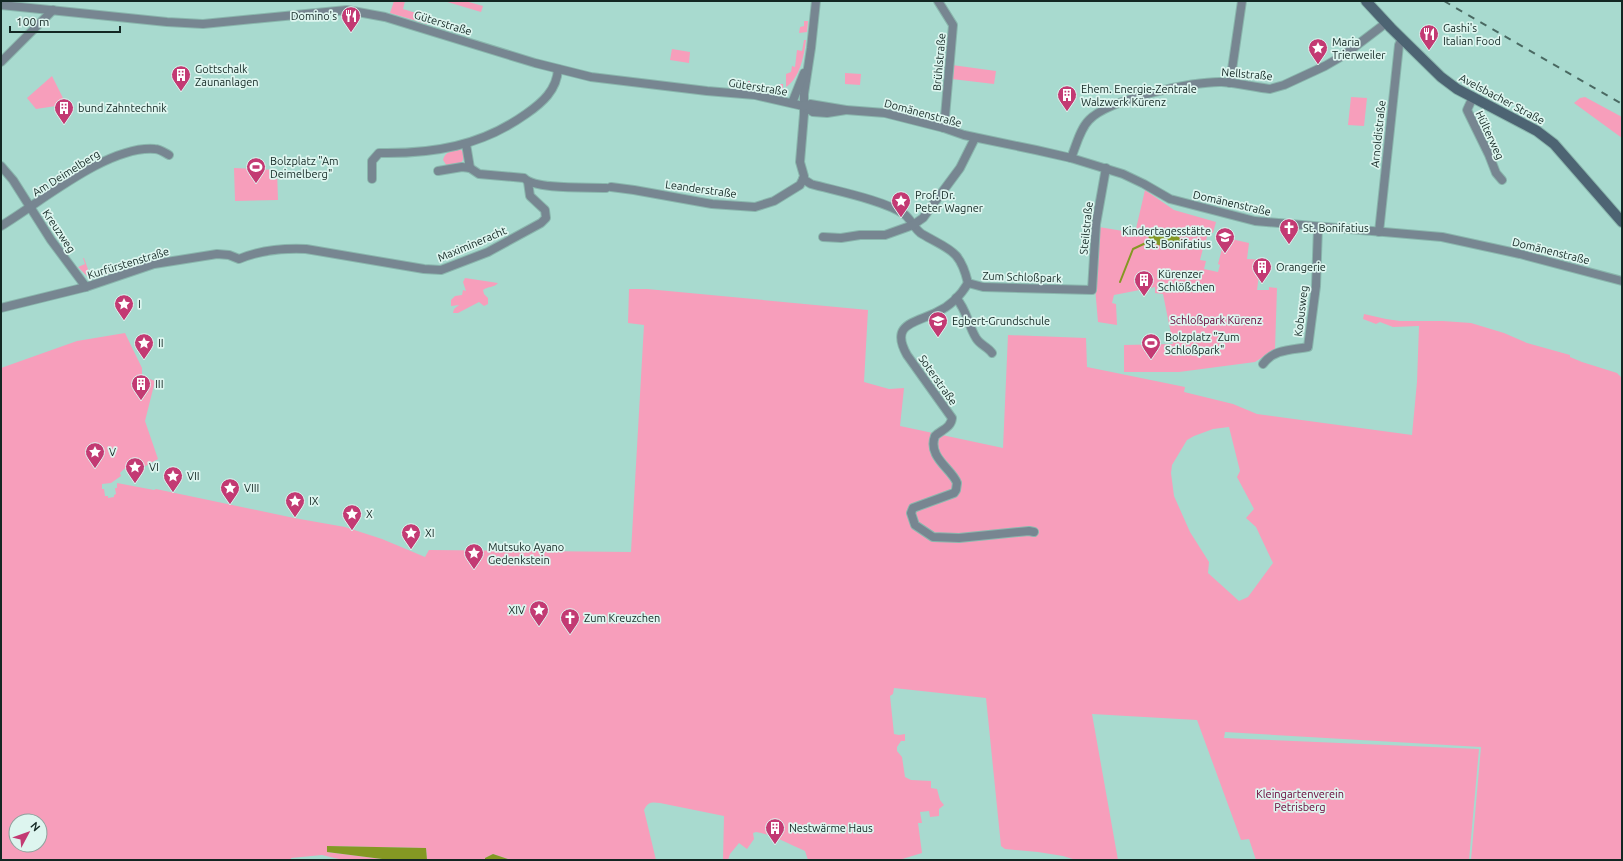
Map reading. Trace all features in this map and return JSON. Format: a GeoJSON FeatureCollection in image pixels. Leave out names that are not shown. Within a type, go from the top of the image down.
{"type":"FeatureCollection","features":[{"type":"Feature","properties":{"kind":"main road","name":"Avelsbacher Straße"},"geometry":{"type":"LineString","coordinates":[[1366,1],[1386,24],[1445,81],[1537,131],[1554,144],[1622,222]]}},
{"type":"Feature","properties":{"kind":"street"},"geometry":{"type":"LineString","coordinates":[[803,179],[804,176],[800,162],[804,114],[803,106],[816,1]]}},
{"type":"Feature","properties":{"kind":"street","name":"Brühlstraße"},"geometry":{"type":"LineString","coordinates":[[938,1],[953,25],[944,128]]}},
{"type":"Feature","properties":{"kind":"street"},"geometry":{"type":"LineString","coordinates":[[1230,83],[1242,1]]}},
{"type":"Feature","properties":{"kind":"street","name":"Güterstraße"},"geometry":{"type":"LineString","coordinates":[[1,5],[167,22],[203,24],[346,10],[385,17],[558,69],[591,77],[755,95],[803,106]]}},
{"type":"Feature","properties":{"kind":"street"},"geometry":{"type":"LineString","coordinates":[[1,62],[53,10]]}},
{"type":"Feature","properties":{"kind":"street","name":"Nellstraße"},"geometry":{"type":"LineString","coordinates":[[1072,158],[1084,126],[1092,117],[1107,108],[1134,98],[1195,84],[1222,82],[1270,89],[1284,85],[1339,58],[1386,24]]}},
{"type":"Feature","properties":{"kind":"street","name":"Arnoldistraße"},"geometry":{"type":"LineString","coordinates":[[1379,232],[1399,45],[1402,39]]}},
{"type":"Feature","properties":{"kind":"street"},"geometry":{"type":"LineString","coordinates":[[792,103],[795,91],[809,63]]}},
{"type":"Feature","properties":{"kind":"street"},"geometry":{"type":"LineString","coordinates":[[372,179],[372,161],[379,153],[402,154],[426,152],[466,144],[512,124],[534,108],[550,93],[555,84],[558,69]]}},
{"type":"Feature","properties":{"kind":"street","name":"Hülterweg"},"geometry":{"type":"LineString","coordinates":[[1473,97],[1467,110],[1496,173],[1502,180]]}},
{"type":"Feature","properties":{"kind":"street","name":"Domänenstraße"},"geometry":{"type":"LineString","coordinates":[[803,106],[810,104],[846,110],[885,113],[944,128],[975,138],[1072,158],[1106,168],[1144,184],[1170,199],[1255,221],[1442,237],[1520,254],[1622,281]]}},
{"type":"Feature","properties":{"kind":"street"},"geometry":{"type":"LineString","coordinates":[[823,237],[841,238],[860,235],[885,235],[913,225],[923,218],[960,168],[975,138]]}},
{"type":"Feature","properties":{"kind":"street"},"geometry":{"type":"LineString","coordinates":[[466,144],[470,168]]}},
{"type":"Feature","properties":{"kind":"street","name":"Am Deimelberg"},"geometry":{"type":"LineString","coordinates":[[1,226],[86,171],[113,157],[146,149],[157,149],[169,155]]}},
{"type":"Feature","properties":{"kind":"street","name":"Kreuzweg"},"geometry":{"type":"LineString","coordinates":[[1,166],[86,288]]}},
{"type":"Feature","properties":{"kind":"street"},"geometry":{"type":"LineString","coordinates":[[438,170],[462,167],[470,168],[479,174],[524,178],[528,182]]}},
{"type":"Feature","properties":{"kind":"street","name":"Steilstraße"},"geometry":{"type":"LineString","coordinates":[[1092,290],[1096,224],[1106,168]]}},
{"type":"Feature","properties":{"kind":"street","name":"Leanderstraße"},"geometry":{"type":"LineString","coordinates":[[528,182],[539,186],[634,190],[712,204],[755,207],[774,201],[800,185],[803,179]]}},
{"type":"Feature","properties":{"kind":"street","name":"Zum Schloßpark"},"geometry":{"type":"LineString","coordinates":[[803,179],[811,184],[887,205],[905,215],[920,233],[953,251],[963,266],[968,283],[983,288],[1092,290]]}},
{"type":"Feature","properties":{"kind":"street","name":"Maximineracht"},"geometry":{"type":"LineString","coordinates":[[285,248],[325,252],[424,269],[441,270],[499,246],[541,223],[546,218],[545,210],[530,196],[528,182]]}},
{"type":"Feature","properties":{"kind":"street","name":"Kobusweg"},"geometry":{"type":"LineString","coordinates":[[1263,364],[1268,357],[1277,352],[1308,347],[1316,286],[1318,226]]}},
{"type":"Feature","properties":{"kind":"street","name":"Kurfürstenstraße"},"geometry":{"type":"LineString","coordinates":[[1,308],[86,288],[154,264],[217,254],[239,259],[250,254],[285,248]]}},
{"type":"Feature","properties":{"kind":"street","name":"Soterstraße"},"geometry":{"type":"LineString","coordinates":[[968,283],[963,292],[937,312],[911,322],[905,328],[902,336],[902,345],[907,355],[952,418],[948,427],[935,436],[934,446],[940,461],[957,483],[954,493],[913,508],[911,513],[912,519],[920,529],[933,537],[959,538],[1029,531],[1034,532]]}},
{"type":"Feature","properties":{"kind":"street"},"geometry":{"type":"LineString","coordinates":[[956,298],[965,310],[976,338],[982,346],[990,350],[992,353]]}},
{"type":"Feature","properties":{"kind":"green space"},"geometry":{"type":"Polygon","coordinates":[[[394,1],[405,1],[403,9],[429,17],[427,24],[390,13],[394,1]]]}},
{"type":"Feature","properties":{"kind":"green space"},"geometry":{"type":"Polygon","coordinates":[[[444,1],[465,1],[483,6],[481,12],[444,1]]]}},
{"type":"Feature","properties":{"kind":"green space"},"geometry":{"type":"Polygon","coordinates":[[[804,21],[808,21],[807,32],[799,33],[800,27],[804,26],[804,21]]]}},
{"type":"Feature","properties":{"kind":"green space"},"geometry":{"type":"Polygon","coordinates":[[[804,40],[806,40],[804,53],[798,72],[791,83],[786,87],[786,74],[791,72],[792,66],[795,67],[797,50],[802,51],[804,40]]]}},
{"type":"Feature","properties":{"kind":"green space"},"geometry":{"type":"Polygon","coordinates":[[[672,49],[690,52],[689,63],[670,60],[672,49]]]}},
{"type":"Feature","properties":{"kind":"green space"},"geometry":{"type":"Polygon","coordinates":[[[952,65],[996,71],[994,84],[952,79],[952,65]]]}},
{"type":"Feature","properties":{"kind":"green space"},"geometry":{"type":"Polygon","coordinates":[[[845,73],[861,74],[860,85],[845,84],[845,73]]]}},
{"type":"Feature","properties":{"kind":"green space"},"geometry":{"type":"Polygon","coordinates":[[[52,76],[65,102],[56,106],[36,109],[27,98],[52,76]]]}},
{"type":"Feature","properties":{"kind":"green space"},"geometry":{"type":"Polygon","coordinates":[[[748,81],[750,81],[750,86],[777,89],[778,84],[783,84],[783,88],[779,91],[747,87],[748,81]]]}},
{"type":"Feature","properties":{"kind":"green space"},"geometry":{"type":"Polygon","coordinates":[[[1351,97],[1367,98],[1364,126],[1348,125],[1351,97]]]}},
{"type":"Feature","properties":{"kind":"green space"},"geometry":{"type":"Polygon","coordinates":[[[1585,97],[1622,117],[1622,138],[1574,103],[1580,98],[1585,97]]]}},
{"type":"Feature","properties":{"kind":"green space"},"geometry":{"type":"Polygon","coordinates":[[[460,149],[464,153],[463,160],[458,166],[447,166],[443,160],[444,157],[450,152],[460,149]]]}},
{"type":"Feature","properties":{"kind":"green space","name":"Bolzplatz \"Am Deimelberg\""},"geometry":{"type":"Polygon","coordinates":[[[234,168],[277,170],[278,200],[235,201],[234,168]]]}},
{"type":"Feature","properties":{"kind":"green space","name":"Schloßpark Kürenz"},"geometry":{"type":"Polygon","coordinates":[[[1145,190],[1174,210],[1216,222],[1213,233],[1208,232],[1200,260],[1206,261],[1204,269],[1218,272],[1220,265],[1218,264],[1224,241],[1220,239],[1222,237],[1249,243],[1247,259],[1268,260],[1267,275],[1259,275],[1257,290],[1269,290],[1269,287],[1277,288],[1275,349],[1255,362],[1179,372],[1124,372],[1124,345],[1173,344],[1163,294],[1155,293],[1155,287],[1114,295],[1112,303],[1116,304],[1117,325],[1098,322],[1095,287],[1099,227],[1135,233],[1145,190]]]}},
{"type":"Feature","properties":{"kind":"green space"},"geometry":{"type":"Polygon","coordinates":[[[83,258],[90,275],[109,269],[110,273],[96,278],[88,277],[78,267],[85,264],[83,258]]]}},
{"type":"Feature","properties":{"kind":"green space"},"geometry":{"type":"Polygon","coordinates":[[[465,278],[498,283],[495,286],[483,290],[484,294],[488,298],[488,304],[484,306],[479,302],[458,313],[453,313],[454,309],[459,305],[451,306],[451,300],[455,296],[462,295],[463,290],[466,291],[463,282],[465,278]]]}},
{"type":"Feature","properties":{"kind":"green space","name":"Kleingartenverein Petrisberg"},"geometry":{"type":"Polygon","coordinates":[[[629,289],[647,289],[868,310],[864,382],[889,389],[904,388],[900,426],[1003,448],[1008,335],[1086,338],[1087,367],[1185,387],[1184,392],[1233,404],[1257,414],[1412,435],[1417,382],[1419,326],[1393,327],[1380,322],[1376,324],[1363,319],[1364,314],[1400,321],[1443,321],[1471,323],[1504,333],[1527,343],[1570,355],[1570,357],[1582,362],[1617,373],[1622,378],[1622,860],[1471,860],[1481,747],[1225,732],[1224,738],[1479,749],[1469,860],[1256,860],[1249,839],[1241,840],[1197,720],[1092,714],[1118,860],[1076,860],[1063,856],[1038,852],[1005,849],[1001,846],[986,698],[894,688],[893,694],[890,696],[894,734],[905,734],[905,741],[901,741],[897,747],[897,751],[902,757],[905,777],[911,780],[931,781],[931,788],[937,789],[940,800],[944,805],[939,809],[939,816],[930,817],[929,811],[920,812],[922,823],[918,823],[922,853],[899,860],[808,860],[805,851],[775,837],[756,832],[753,833],[754,839],[747,849],[739,843],[730,854],[728,860],[723,860],[724,816],[660,803],[650,803],[644,810],[656,860],[511,860],[493,854],[485,858],[485,860],[427,860],[426,848],[327,846],[327,852],[390,860],[343,860],[322,855],[291,858],[291,860],[1,860],[1,368],[77,341],[125,333],[142,368],[142,376],[155,381],[145,421],[158,459],[142,468],[131,465],[124,469],[120,473],[121,476],[111,483],[102,484],[102,489],[104,489],[105,496],[108,496],[108,498],[114,497],[116,494],[115,488],[117,488],[117,483],[154,490],[156,489],[294,518],[345,527],[382,539],[425,557],[429,550],[631,552],[644,325],[628,323],[629,289]],[[1229,427],[1213,429],[1187,440],[1172,465],[1171,473],[1174,496],[1190,532],[1209,562],[1208,573],[1239,601],[1248,597],[1273,563],[1256,527],[1246,518],[1254,509],[1237,477],[1240,471],[1229,427]]]}},
{"type":"Feature","properties":{"kind":"shaded area"},"geometry":{"type":"Polygon","coordinates":[[[1165,232],[1178,236],[1182,243],[1178,246],[1170,248],[1150,241],[1148,236],[1165,232]]]}},
{"type":"Feature","properties":{"kind":"shaded area"},"geometry":{"type":"Polygon","coordinates":[[[327,846],[426,848],[427,860],[390,860],[327,852],[327,846]]]}},
{"type":"Feature","properties":{"kind":"shaded area"},"geometry":{"type":"Polygon","coordinates":[[[493,854],[511,860],[485,860],[485,858],[493,854]]]}},
{"type":"Feature","properties":{"kind":"waterway"},"geometry":{"type":"LineString","coordinates":[[1120,282],[1133,249],[1150,241]]}},
{"type":"Feature","properties":{"kind":"railway"},"geometry":{"type":"LineString","coordinates":[[1444,1],[1622,104]]}},
{"type":"Feature","properties":{"kind":"place","name":"Domino's"},"geometry":{"type":"Point","coordinates":[351,33]}},
{"type":"Feature","properties":{"kind":"place","name":"Gashi's Italian Food"},"geometry":{"type":"Point","coordinates":[1429,51]}},
{"type":"Feature","properties":{"kind":"place","name":"Maria Trierweiler"},"geometry":{"type":"Point","coordinates":[1318,65]}},
{"type":"Feature","properties":{"kind":"place","name":"Gottschalk Zaunanlagen"},"geometry":{"type":"Point","coordinates":[181,92]}},
{"type":"Feature","properties":{"kind":"place","name":"Ehem. Energie-Zentrale Walzwerk Kürenz"},"geometry":{"type":"Point","coordinates":[1067,112]}},
{"type":"Feature","properties":{"kind":"place","name":"bund Zahntechnik"},"geometry":{"type":"Point","coordinates":[64,125]}},
{"type":"Feature","properties":{"kind":"place","name":"Bolzplatz \"Am Deimelberg\""},"geometry":{"type":"Point","coordinates":[256,184]}},
{"type":"Feature","properties":{"kind":"place","name":"Prof. Dr. Peter Wagner"},"geometry":{"type":"Point","coordinates":[901,218]}},
{"type":"Feature","properties":{"kind":"place","name":"St. Bonifatius"},"geometry":{"type":"Point","coordinates":[1289,245]}},
{"type":"Feature","properties":{"kind":"place","name":"Kindertagesstätte St. Bonifatius"},"geometry":{"type":"Point","coordinates":[1225,254]}},
{"type":"Feature","properties":{"kind":"place","name":"Orangerie"},"geometry":{"type":"Point","coordinates":[1262,284]}},
{"type":"Feature","properties":{"kind":"place","name":"Kürenzer Schlößchen"},"geometry":{"type":"Point","coordinates":[1144,297]}},
{"type":"Feature","properties":{"kind":"place","name":"I"},"geometry":{"type":"Point","coordinates":[124,321]}},
{"type":"Feature","properties":{"kind":"place","name":"Egbert-Grundschule"},"geometry":{"type":"Point","coordinates":[938,338]}},
{"type":"Feature","properties":{"kind":"place","name":"II"},"geometry":{"type":"Point","coordinates":[144,360]}},
{"type":"Feature","properties":{"kind":"place","name":"Bolzplatz \"Zum Schloßpark\""},"geometry":{"type":"Point","coordinates":[1151,360]}},
{"type":"Feature","properties":{"kind":"place","name":"III"},"geometry":{"type":"Point","coordinates":[141,401]}},
{"type":"Feature","properties":{"kind":"place","name":"V"},"geometry":{"type":"Point","coordinates":[95,469]}},
{"type":"Feature","properties":{"kind":"place","name":"VI"},"geometry":{"type":"Point","coordinates":[135,484]}},
{"type":"Feature","properties":{"kind":"place","name":"VII"},"geometry":{"type":"Point","coordinates":[173,493]}},
{"type":"Feature","properties":{"kind":"place","name":"VIII"},"geometry":{"type":"Point","coordinates":[230,505]}},
{"type":"Feature","properties":{"kind":"place","name":"IX"},"geometry":{"type":"Point","coordinates":[295,518]}},
{"type":"Feature","properties":{"kind":"place","name":"X"},"geometry":{"type":"Point","coordinates":[352,531]}},
{"type":"Feature","properties":{"kind":"place","name":"XI"},"geometry":{"type":"Point","coordinates":[411,550]}},
{"type":"Feature","properties":{"kind":"place","name":"Mutsuko Ayano Gedenkstein"},"geometry":{"type":"Point","coordinates":[474,570]}},
{"type":"Feature","properties":{"kind":"place","name":"XIV"},"geometry":{"type":"Point","coordinates":[539,627]}},
{"type":"Feature","properties":{"kind":"place","name":"Zum Kreuzchen"},"geometry":{"type":"Point","coordinates":[570,635]}},
{"type":"Feature","properties":{"kind":"place","name":"Nestwärme Haus"},"geometry":{"type":"Point","coordinates":[775,845]}}]}
